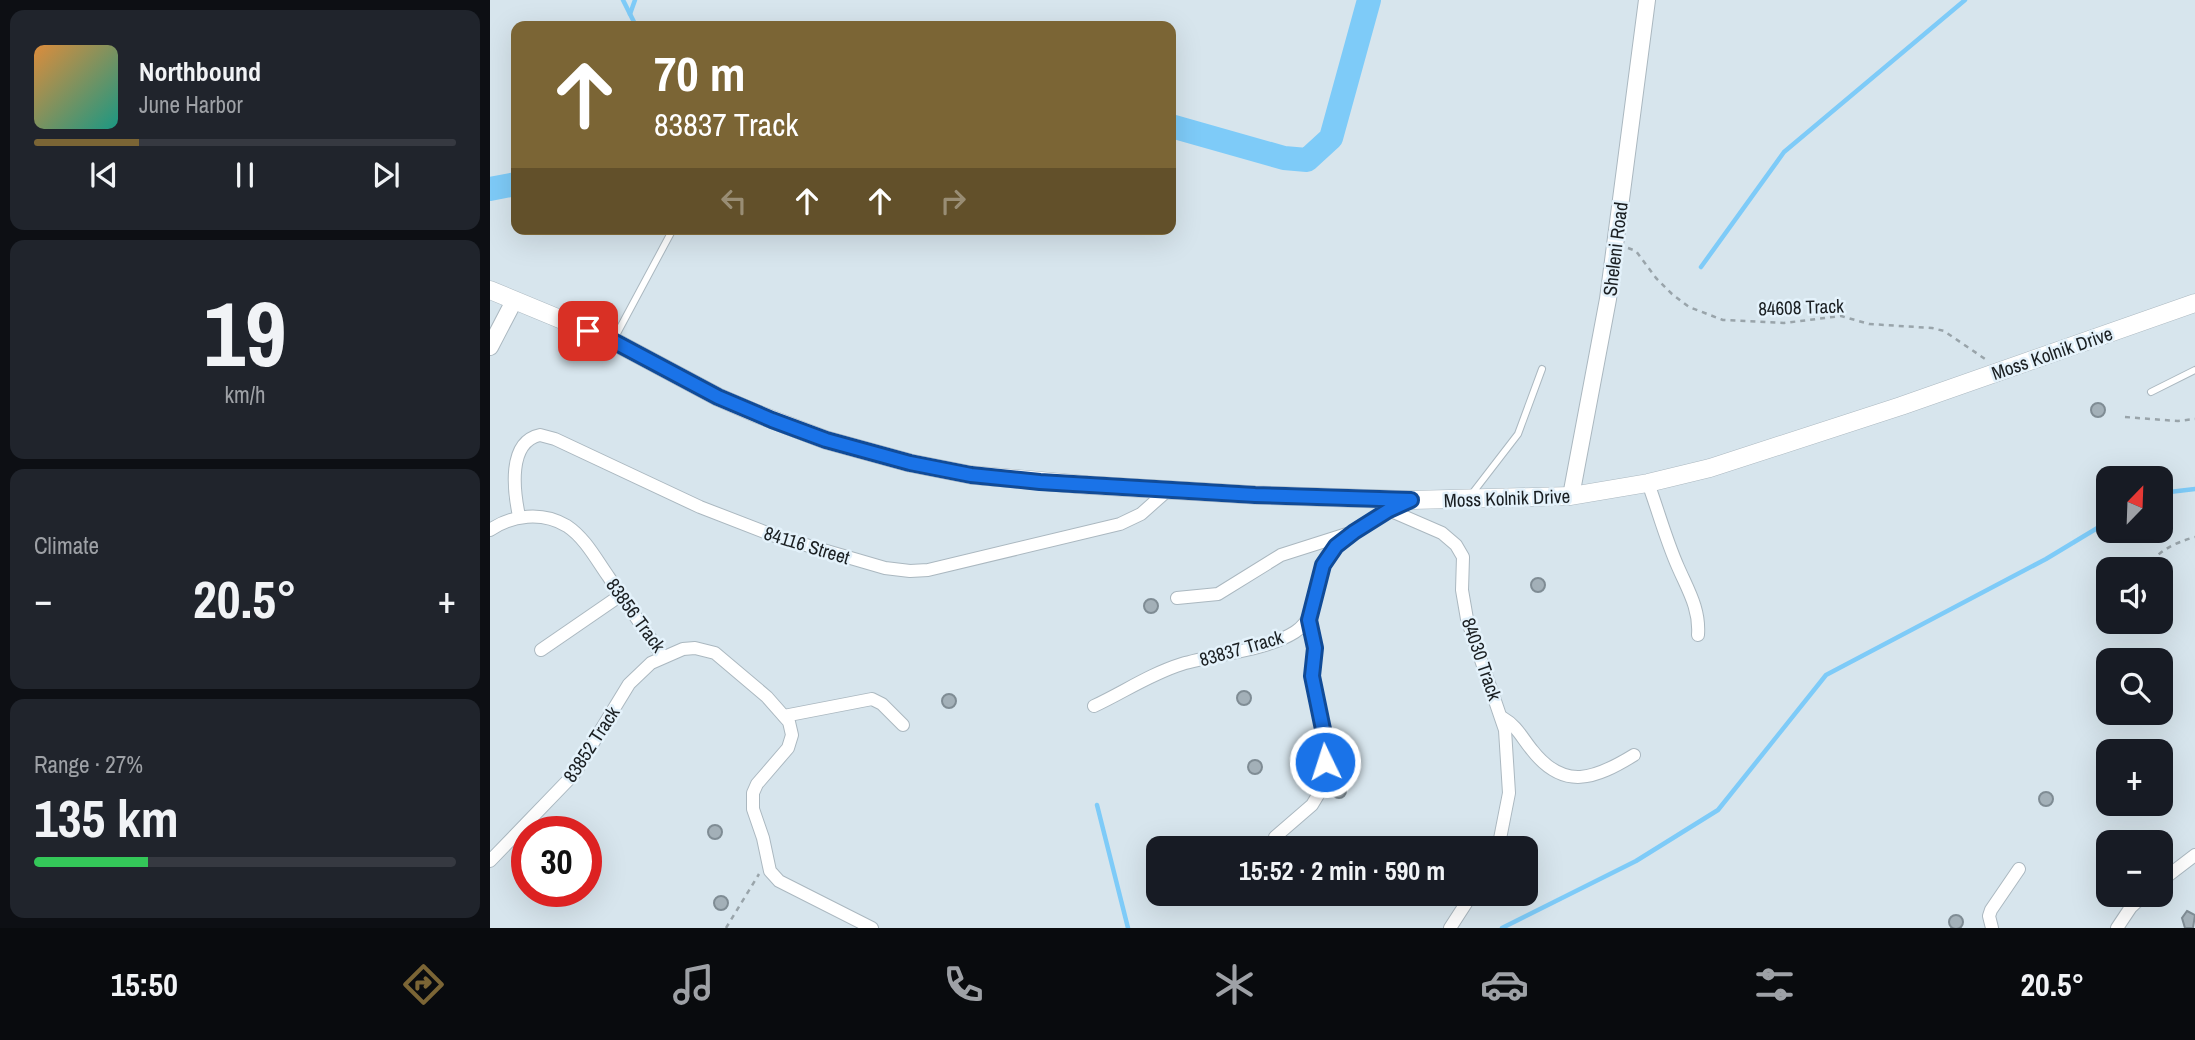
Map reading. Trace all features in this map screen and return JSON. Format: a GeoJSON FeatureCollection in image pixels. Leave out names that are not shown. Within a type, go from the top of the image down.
{"type":"FeatureCollection","features":[{"type":"Feature","properties":{"kind":"main road","name":"Moss Kolnik Drive"},"geometry":{"type":"LineString","coordinates":[[490,290],[613,341],[718,397],[804,432],[910,463],[971,475],[1040,482],[1411,500],[1571,496],[1648,483],[1710,468],[1788,444],[2195,303]]}},
{"type":"Feature","properties":{"kind":"street","name":"Sheleni Road"},"geometry":{"type":"LineString","coordinates":[[1571,496],[1598,360],[1647,0]]}},
{"type":"Feature","properties":{"kind":"street"},"geometry":{"type":"LineString","coordinates":[[490,347],[514,301]]}},
{"type":"Feature","properties":{"kind":"street","name":"84116 Street"},"geometry":{"type":"LineString","coordinates":[[519,516],[513,485],[517,462],[527,441],[540,435],[555,439],[729,519],[849,558],[885,568],[910,571],[928,570],[1120,524],[1141,514],[1168,490]]}},
{"type":"Feature","properties":{"kind":"street"},"geometry":{"type":"LineString","coordinates":[[1648,483],[1693,600],[1699,623],[1698,635]]}},
{"type":"Feature","properties":{"kind":"street"},"geometry":{"type":"LineString","coordinates":[[1276,836],[1312,805],[1324,771],[1325,739],[1313,681],[1315,648],[1309,620],[1326,559],[1336,546],[1354,532],[1411,500]]}},
{"type":"Feature","properties":{"kind":"street","name":"84030 Track"},"geometry":{"type":"LineString","coordinates":[[1389,510],[1442,533],[1460,551],[1464,567],[1462,590],[1467,619],[1503,718],[1509,793],[1501,836]]}},
{"type":"Feature","properties":{"kind":"street"},"geometry":{"type":"LineString","coordinates":[[490,530],[504,520],[519,516]]}},
{"type":"Feature","properties":{"kind":"street","name":"83856 Track"},"geometry":{"type":"LineString","coordinates":[[519,516],[557,522],[573,531],[590,549],[663,657],[683,649],[695,648],[715,653],[737,669],[784,716]]}},
{"type":"Feature","properties":{"kind":"street"},"geometry":{"type":"LineString","coordinates":[[1177,598],[1218,594],[1281,555],[1354,532]]}},
{"type":"Feature","properties":{"kind":"street"},"geometry":{"type":"LineString","coordinates":[[541,650],[621,595]]}},
{"type":"Feature","properties":{"kind":"street","name":"83837 Track"},"geometry":{"type":"LineString","coordinates":[[1094,706],[1159,672],[1204,658],[1267,644],[1295,632],[1309,620]]}},
{"type":"Feature","properties":{"kind":"street","name":"83852 Track"},"geometry":{"type":"LineString","coordinates":[[490,862],[574,774],[629,684],[651,663],[663,657]]}},
{"type":"Feature","properties":{"kind":"street"},"geometry":{"type":"LineString","coordinates":[[872,928],[779,881],[772,874],[752,809],[752,793],[791,741],[791,728],[784,716],[872,699],[882,704],[903,725]]}},
{"type":"Feature","properties":{"kind":"street"},"geometry":{"type":"LineString","coordinates":[[1503,718],[1516,727],[1543,763],[1554,773],[1564,777],[1602,771],[1634,755]]}},
{"type":"Feature","properties":{"kind":"street"},"geometry":{"type":"LineString","coordinates":[[2173,872],[2195,855]]}},
{"type":"Feature","properties":{"kind":"street"},"geometry":{"type":"LineString","coordinates":[[1992,928],[1989,916],[1991,910],[2019,869]]}},
{"type":"Feature","properties":{"kind":"street"},"geometry":{"type":"LineString","coordinates":[[1450,928],[1464,906]]}},
{"type":"Feature","properties":{"kind":"street"},"geometry":{"type":"LineString","coordinates":[[2117,928],[2131,907]]}},
{"type":"Feature","properties":{"kind":"lane"},"geometry":{"type":"LineString","coordinates":[[613,341],[670,235]]}},
{"type":"Feature","properties":{"kind":"lane"},"geometry":{"type":"LineString","coordinates":[[1467,500],[1518,434],[1542,369]]}},
{"type":"Feature","properties":{"kind":"lane"},"geometry":{"type":"LineString","coordinates":[[2151,392],[2195,370]]}},
{"type":"Feature","properties":{"kind":"path","name":"84608 Track"},"geometry":{"type":"LineString","coordinates":[[1615,244],[1636,251],[1656,278],[1680,300],[1698,311],[1723,320],[1784,323],[1841,316],[1869,324],[1933,328],[1944,331],[2002,371]]}},
{"type":"Feature","properties":{"kind":"path"},"geometry":{"type":"LineString","coordinates":[[2125,416],[2178,421],[2195,419]]}},
{"type":"Feature","properties":{"kind":"path"},"geometry":{"type":"LineString","coordinates":[[2155,557],[2174,543],[2195,537]]}},
{"type":"Feature","properties":{"kind":"path"},"geometry":{"type":"LineString","coordinates":[[726,928],[768,862]]}},
{"type":"Feature","properties":{"kind":"building"},"geometry":{"type":"Polygon","coordinates":[[[2098,403],[2103,405],[2103,415],[2098,417],[2093,415],[2091,410],[2093,405],[2098,403]]]}},
{"type":"Feature","properties":{"kind":"building"},"geometry":{"type":"Polygon","coordinates":[[[1538,578],[1543,580],[1543,590],[1538,592],[1533,590],[1531,585],[1533,580],[1538,578]]]}},
{"type":"Feature","properties":{"kind":"building"},"geometry":{"type":"Polygon","coordinates":[[[1151,599],[1156,601],[1156,611],[1151,613],[1146,611],[1144,606],[1146,601],[1151,599]]]}},
{"type":"Feature","properties":{"kind":"building"},"geometry":{"type":"Polygon","coordinates":[[[1244,691],[1249,693],[1249,703],[1244,705],[1239,703],[1237,698],[1239,693],[1244,691]]]}},
{"type":"Feature","properties":{"kind":"building"},"geometry":{"type":"Polygon","coordinates":[[[949,694],[954,696],[954,706],[949,708],[944,706],[942,701],[944,696],[949,694]]]}},
{"type":"Feature","properties":{"kind":"building"},"geometry":{"type":"Polygon","coordinates":[[[1255,760],[1260,762],[1260,772],[1255,774],[1250,772],[1248,767],[1250,762],[1255,760]]]}},
{"type":"Feature","properties":{"kind":"building"},"geometry":{"type":"Polygon","coordinates":[[[1339,784],[1344,786],[1344,796],[1339,798],[1334,796],[1332,791],[1334,786],[1339,784]]]}},
{"type":"Feature","properties":{"kind":"building"},"geometry":{"type":"Polygon","coordinates":[[[2046,792],[2051,794],[2051,804],[2046,806],[2041,804],[2039,799],[2041,794],[2046,792]]]}},
{"type":"Feature","properties":{"kind":"building"},"geometry":{"type":"Polygon","coordinates":[[[715,825],[720,827],[720,837],[715,839],[710,837],[708,832],[710,827],[715,825]]]}},
{"type":"Feature","properties":{"kind":"building"},"geometry":{"type":"Polygon","coordinates":[[[721,896],[726,898],[726,908],[721,910],[716,908],[714,903],[716,898],[721,896]]]}},
{"type":"Feature","properties":{"kind":"building"},"geometry":{"type":"Polygon","coordinates":[[[2187,911],[2195,915],[2193,928],[2185,928],[2182,918],[2187,911]]]}},
{"type":"Feature","properties":{"kind":"building"},"geometry":{"type":"Polygon","coordinates":[[[1956,915],[1961,917],[1961,927],[1956,929],[1951,927],[1949,922],[1951,917],[1956,915]]]}},
{"type":"Feature","properties":{"kind":"waterway"},"geometry":{"type":"LineString","coordinates":[[623,0],[634,21]]}},
{"type":"Feature","properties":{"kind":"waterway"},"geometry":{"type":"LineString","coordinates":[[630,14],[635,0]]}},
{"type":"Feature","properties":{"kind":"waterway"},"geometry":{"type":"LineString","coordinates":[[1176,127],[1284,158],[1307,160],[1331,138],[1369,0]]}},
{"type":"Feature","properties":{"kind":"waterway"},"geometry":{"type":"LineString","coordinates":[[1701,267],[1784,152],[1965,0]]}},
{"type":"Feature","properties":{"kind":"waterway"},"geometry":{"type":"LineString","coordinates":[[490,189],[511,185]]}},
{"type":"Feature","properties":{"kind":"waterway"},"geometry":{"type":"LineString","coordinates":[[2174,491],[2195,489]]}},
{"type":"Feature","properties":{"kind":"waterway"},"geometry":{"type":"LineString","coordinates":[[1502,928],[1636,861],[1718,810],[1826,675],[2046,559],[2096,529]]}},
{"type":"Feature","properties":{"kind":"waterway"},"geometry":{"type":"LineString","coordinates":[[1097,805],[1128,928]]}},
{"type":"Feature","properties":{"kind":"route"},"geometry":{"type":"LineString","coordinates":[[588,331],[613,341],[718,397],[772,420],[826,440],[910,463],[971,475],[1040,482],[1255,495],[1411,500],[1354,532],[1336,546],[1323,565],[1309,620],[1315,648],[1312,676],[1325,739],[1325,762]]}}]}
